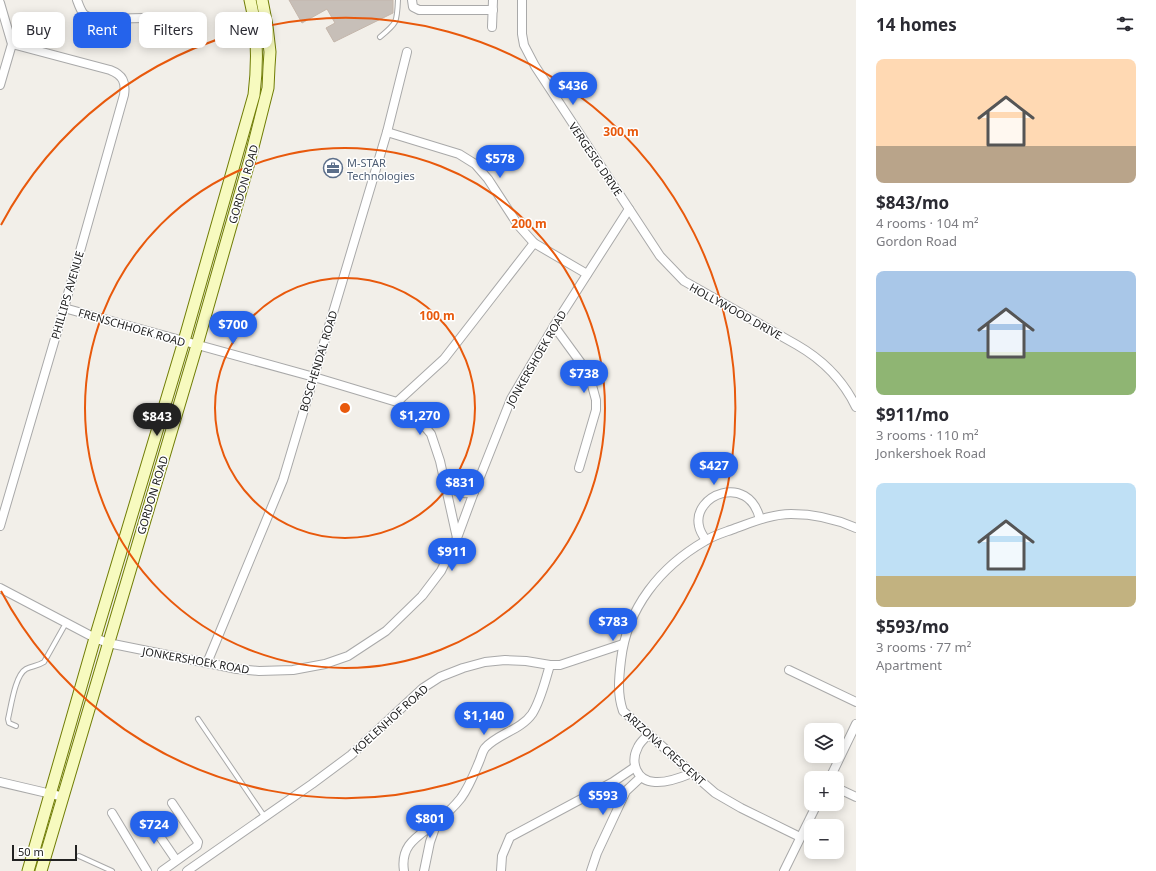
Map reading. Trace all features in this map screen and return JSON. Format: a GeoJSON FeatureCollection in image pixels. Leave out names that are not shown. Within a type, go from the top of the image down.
{"type":"FeatureCollection","features":[{"type":"Feature","properties":{"kind":"street"},"geometry":{"type":"LineString","coordinates":[[78,0],[81,11],[88,18],[139,18]]}},
{"type":"Feature","properties":{"kind":"street","name":"GORDON ROAD"},"geometry":{"type":"LineString","coordinates":[[28,871],[95,638],[184,341],[254,94],[257,66],[257,37],[250,0]]}},
{"type":"Feature","properties":{"kind":"street","name":"GORDON ROAD"},"geometry":{"type":"LineString","coordinates":[[41,871],[197,345],[250,159],[268,88],[270,67],[267,26],[262,0]]}},
{"type":"Feature","properties":{"kind":"street"},"geometry":{"type":"LineString","coordinates":[[412,0],[413,7],[418,10],[493,10]]}},
{"type":"Feature","properties":{"kind":"street"},"geometry":{"type":"LineString","coordinates":[[492,27],[493,0]]}},
{"type":"Feature","properties":{"kind":"street","name":"VERGESIG DRIVE"},"geometry":{"type":"LineString","coordinates":[[522,0],[522,34],[524,45],[542,78],[629,209]]}},
{"type":"Feature","properties":{"kind":"street"},"geometry":{"type":"LineString","coordinates":[[0,3],[12,44],[0,85]]}},
{"type":"Feature","properties":{"kind":"street","name":"PHILLIPS AVENUE"},"geometry":{"type":"LineString","coordinates":[[0,526],[64,308],[124,95],[124,81],[121,76],[110,70],[27,48]]}},
{"type":"Feature","properties":{"kind":"street","name":"BOSCHENDAL ROAD"},"geometry":{"type":"LineString","coordinates":[[206,663],[283,480],[387,132],[407,52]]}},
{"type":"Feature","properties":{"kind":"street"},"geometry":{"type":"LineString","coordinates":[[257,66],[270,67]]}},
{"type":"Feature","properties":{"kind":"street"},"geometry":{"type":"LineString","coordinates":[[387,132],[468,158],[488,179],[518,225],[534,243],[587,274]]}},
{"type":"Feature","properties":{"kind":"street","name":"JONKERSHOEK ROAD"},"geometry":{"type":"LineString","coordinates":[[0,588],[95,638],[108,643],[206,663],[259,671],[293,670],[325,664],[348,656],[386,630],[422,596],[441,571],[457,538],[510,399],[554,326],[629,209]]}},
{"type":"Feature","properties":{"kind":"street","name":"HOLLYWOOD DRIVE"},"geometry":{"type":"LineString","coordinates":[[629,209],[660,256],[684,281],[797,345],[815,357],[832,371],[845,386],[855,404]]}},
{"type":"Feature","properties":{"kind":"street"},"geometry":{"type":"LineString","coordinates":[[397,402],[444,359],[534,243]]}},
{"type":"Feature","properties":{"kind":"street","name":"FRENSCHHOEK ROAD"},"geometry":{"type":"LineString","coordinates":[[64,308],[314,377],[397,402],[414,414],[431,434],[440,461],[457,538]]}},
{"type":"Feature","properties":{"kind":"street"},"geometry":{"type":"LineString","coordinates":[[554,326],[590,378],[596,400],[596,410],[579,468]]}},
{"type":"Feature","properties":{"kind":"street"},"geometry":{"type":"LineString","coordinates":[[442,471],[454,490],[464,494],[474,492]]}},
{"type":"Feature","properties":{"kind":"street"},"geometry":{"type":"LineString","coordinates":[[706,540],[699,527],[698,519],[700,511],[713,498],[719,495],[733,492],[744,494],[756,506],[760,519]]}},
{"type":"Feature","properties":{"kind":"street","name":"ARIZONA CRESCENT"},"geometry":{"type":"LineString","coordinates":[[800,837],[741,808],[715,793],[648,735],[623,711],[618,692],[623,644],[638,604],[652,585],[681,558],[706,540],[760,519],[790,514],[811,515],[853,525]]}},
{"type":"Feature","properties":{"kind":"street","name":"KOELENHOF ROAD"},"geometry":{"type":"LineString","coordinates":[[187,871],[351,755],[423,688],[440,677],[463,668],[485,662],[505,660],[560,665],[623,644]]}},
{"type":"Feature","properties":{"kind":"street"},"geometry":{"type":"LineString","coordinates":[[404,871],[404,861],[408,846],[415,837],[437,822],[457,802],[465,791],[486,748],[526,720],[532,713],[542,690],[550,665]]}},
{"type":"Feature","properties":{"kind":"street"},"geometry":{"type":"LineString","coordinates":[[789,670],[856,702]]}},
{"type":"Feature","properties":{"kind":"street"},"geometry":{"type":"LineString","coordinates":[[833,771],[856,724]]}},
{"type":"Feature","properties":{"kind":"street"},"geometry":{"type":"LineString","coordinates":[[648,735],[638,747],[634,761],[637,773],[641,777],[647,781],[665,781],[692,774]]}},
{"type":"Feature","properties":{"kind":"street"},"geometry":{"type":"LineString","coordinates":[[501,871],[502,856],[510,837],[613,782],[635,767]]}},
{"type":"Feature","properties":{"kind":"street"},"geometry":{"type":"LineString","coordinates":[[591,871],[597,853],[626,791],[641,777]]}},
{"type":"Feature","properties":{"kind":"street"},"geometry":{"type":"LineString","coordinates":[[0,782],[64,797]]}},
{"type":"Feature","properties":{"kind":"street"},"geometry":{"type":"LineString","coordinates":[[844,792],[856,798]]}},
{"type":"Feature","properties":{"kind":"street"},"geometry":{"type":"LineString","coordinates":[[162,871],[197,846],[198,842],[172,803]]}},
{"type":"Feature","properties":{"kind":"street"},"geometry":{"type":"LineString","coordinates":[[784,871],[813,811]]}},
{"type":"Feature","properties":{"kind":"street"},"geometry":{"type":"LineString","coordinates":[[112,813],[147,871]]}},
{"type":"Feature","properties":{"kind":"street"},"geometry":{"type":"LineString","coordinates":[[148,819],[176,860]]}},
{"type":"Feature","properties":{"kind":"street"},"geometry":{"type":"LineString","coordinates":[[424,871],[430,842],[437,822]]}},
{"type":"Feature","properties":{"kind":"lane"},"geometry":{"type":"LineString","coordinates":[[380,37],[395,25],[398,0]]}},
{"type":"Feature","properties":{"kind":"lane"},"geometry":{"type":"LineString","coordinates":[[16,726],[9,723],[8,719],[19,677],[26,669],[44,662],[66,623]]}},
{"type":"Feature","properties":{"kind":"lane"},"geometry":{"type":"LineString","coordinates":[[198,719],[264,816]]}},
{"type":"Feature","properties":{"kind":"lane"},"geometry":{"type":"LineString","coordinates":[[79,856],[112,871]]}},
{"type":"Feature","properties":{"kind":"building"},"geometry":{"type":"Polygon","coordinates":[[[289,0],[393,0],[393,13],[334,42],[326,28],[335,23],[327,9],[302,23],[289,0]]]}},
{"type":"Feature","properties":{"kind":"place","name":"M-STAR Technologies"},"geometry":{"type":"Point","coordinates":[333,168]}}]}
